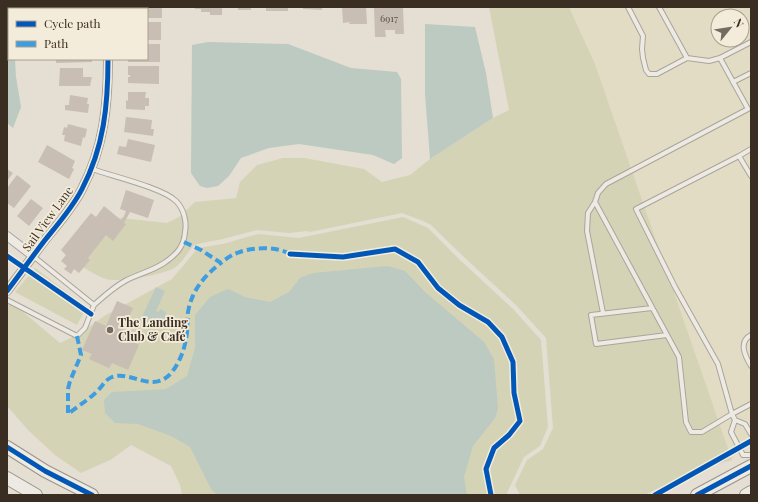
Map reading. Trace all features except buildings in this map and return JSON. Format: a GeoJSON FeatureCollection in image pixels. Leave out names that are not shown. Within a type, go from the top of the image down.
{"type":"FeatureCollection","features":[{"type":"Feature","properties":{"kind":"street","name":"Sail View Lane"},"geometry":{"type":"LineString","coordinates":[[7,291],[71,208],[92,169],[104,128],[108,83],[108,60]]}},
{"type":"Feature","properties":{"kind":"street"},"geometry":{"type":"LineString","coordinates":[[7,236],[33,256]]}},
{"type":"Feature","properties":{"kind":"street"},"geometry":{"type":"LineString","coordinates":[[7,447],[45,471],[92,495]]}},
{"type":"Feature","properties":{"kind":"street"},"geometry":{"type":"LineString","coordinates":[[697,495],[751,466]]}},
{"type":"Feature","properties":{"kind":"street"},"geometry":{"type":"LineString","coordinates":[[7,478],[36,495]]}},
{"type":"Feature","properties":{"kind":"street"},"geometry":{"type":"LineString","coordinates":[[746,495],[751,492]]}},
{"type":"Feature","properties":{"kind":"lane"},"geometry":{"type":"LineString","coordinates":[[628,7],[643,36],[643,58],[646,70],[649,74],[657,74],[687,58],[709,61],[720,58],[751,42]]}},
{"type":"Feature","properties":{"kind":"lane"},"geometry":{"type":"LineString","coordinates":[[659,7],[687,58]]}},
{"type":"Feature","properties":{"kind":"lane"},"geometry":{"type":"LineString","coordinates":[[603,313],[587,232],[588,213],[595,202],[598,193],[606,184],[748,109],[720,58]]}},
{"type":"Feature","properties":{"kind":"lane"},"geometry":{"type":"LineString","coordinates":[[733,82],[751,73]]}},
{"type":"Feature","properties":{"kind":"lane"},"geometry":{"type":"LineString","coordinates":[[751,149],[636,209],[675,287],[718,364],[735,420],[745,424],[751,434]]}},
{"type":"Feature","properties":{"kind":"lane"},"geometry":{"type":"LineString","coordinates":[[739,156],[751,176]]}},
{"type":"Feature","properties":{"kind":"lane"},"geometry":{"type":"LineString","coordinates":[[7,300],[77,336],[85,328],[94,305],[126,280],[164,263],[175,255],[184,242],[186,227],[184,213],[177,202],[166,194],[92,169]]}},
{"type":"Feature","properties":{"kind":"lane"},"geometry":{"type":"LineString","coordinates":[[595,202],[679,357],[686,422],[691,432],[702,432],[751,404]]}},
{"type":"Feature","properties":{"kind":"lane"},"geometry":{"type":"LineString","coordinates":[[33,256],[94,305]]}},
{"type":"Feature","properties":{"kind":"lane"},"geometry":{"type":"LineString","coordinates":[[652,308],[591,315],[596,344],[667,335]]}},
{"type":"Feature","properties":{"kind":"lane"},"geometry":{"type":"LineString","coordinates":[[751,335],[747,337],[744,344],[745,356],[751,366]]}},
{"type":"Feature","properties":{"kind":"lane"},"geometry":{"type":"LineString","coordinates":[[735,420],[731,432],[743,455],[751,455]]}},
{"type":"Feature","properties":{"kind":"shaded area"},"geometry":{"type":"Polygon","coordinates":[[[569,7],[751,7],[751,436],[732,460],[595,64],[569,7]]]}},
{"type":"Feature","properties":{"kind":"shaded area"},"geometry":{"type":"Polygon","coordinates":[[[425,24],[475,27],[486,73],[493,118],[430,159],[425,94],[425,24]]]}},
{"type":"Feature","properties":{"kind":"shaded area"},"geometry":{"type":"Polygon","coordinates":[[[208,42],[288,44],[351,68],[397,72],[401,79],[402,158],[394,164],[373,155],[299,144],[269,148],[241,158],[229,176],[218,186],[207,188],[200,186],[191,173],[192,45],[208,42]]]}},
{"type":"Feature","properties":{"kind":"shaded area"},"geometry":{"type":"Polygon","coordinates":[[[8,48],[8,60],[15,60],[21,107],[13,128],[7,123],[8,48]]]}},
{"type":"Feature","properties":{"kind":"shaded area"},"geometry":{"type":"Polygon","coordinates":[[[388,266],[405,271],[425,292],[484,342],[494,359],[498,409],[495,418],[473,446],[464,477],[467,495],[217,495],[211,489],[190,447],[171,436],[138,424],[115,423],[105,413],[104,400],[112,392],[166,389],[187,376],[195,348],[195,315],[210,297],[228,289],[245,297],[270,302],[289,292],[300,278],[313,273],[388,266]]]}},
{"type":"Feature","properties":{"kind":"shaded area"},"geometry":{"type":"Polygon","coordinates":[[[156,287],[165,291],[156,311],[159,312],[160,309],[166,312],[165,322],[162,328],[141,319],[156,287]]]}},
{"type":"Feature","properties":{"kind":"green space"},"geometry":{"type":"Polygon","coordinates":[[[489,7],[569,7],[595,64],[732,460],[700,469],[644,495],[520,495],[515,485],[527,460],[543,449],[553,428],[546,338],[516,305],[431,225],[402,213],[310,232],[289,233],[257,230],[197,244],[194,245],[176,267],[171,270],[131,279],[106,279],[91,272],[66,256],[94,230],[120,218],[167,223],[179,217],[195,202],[236,198],[240,182],[257,165],[283,158],[304,158],[364,169],[382,182],[410,175],[430,159],[493,118],[509,110],[489,7]]]}},
{"type":"Feature","properties":{"kind":"green space"},"geometry":{"type":"Polygon","coordinates":[[[403,217],[428,228],[513,309],[541,340],[548,427],[540,446],[524,457],[506,495],[182,495],[180,485],[171,466],[131,445],[112,459],[81,473],[55,455],[29,431],[7,406],[7,307],[11,302],[60,343],[81,333],[104,316],[172,279],[198,248],[223,244],[258,234],[299,238],[403,217]]]}},
{"type":"Feature","properties":{"kind":"green space"},"geometry":{"type":"Polygon","coordinates":[[[35,268],[87,307],[77,325],[15,292],[35,268]]]}},
{"type":"Feature","properties":{"kind":"marked path"},"geometry":{"type":"LineString","coordinates":[[184,242],[201,250],[221,263],[229,257],[243,251],[264,248],[284,251],[290,254]]}},
{"type":"Feature","properties":{"kind":"marked path"},"geometry":{"type":"LineString","coordinates":[[77,336],[81,355],[68,389],[68,414],[94,395],[106,381],[112,377],[127,376],[150,382],[157,382],[165,379],[172,372],[179,361],[184,348],[187,332],[188,312],[192,297],[204,278],[221,263]]}},
{"type":"Feature","properties":{"kind":"cycle path"},"geometry":{"type":"LineString","coordinates":[[7,291],[70,209],[82,189],[89,173],[100,142],[106,109],[108,60]]}},
{"type":"Feature","properties":{"kind":"cycle path"},"geometry":{"type":"LineString","coordinates":[[290,254],[343,257],[395,249],[418,262],[438,288],[459,305],[488,322],[502,337],[513,362],[514,393],[520,421],[509,435],[494,448],[486,469],[491,495]]}},
{"type":"Feature","properties":{"kind":"cycle path"},"geometry":{"type":"LineString","coordinates":[[7,256],[91,314]]}},
{"type":"Feature","properties":{"kind":"cycle path"},"geometry":{"type":"LineString","coordinates":[[655,495],[751,441]]}},
{"type":"Feature","properties":{"kind":"cycle path"},"geometry":{"type":"LineString","coordinates":[[7,447],[45,471],[92,495]]}},
{"type":"Feature","properties":{"kind":"cycle path"},"geometry":{"type":"LineString","coordinates":[[697,495],[751,466]]}},
{"type":"Feature","properties":{"kind":"place","name":"The Landing Club & Café"},"geometry":{"type":"Point","coordinates":[110,330]}}]}
